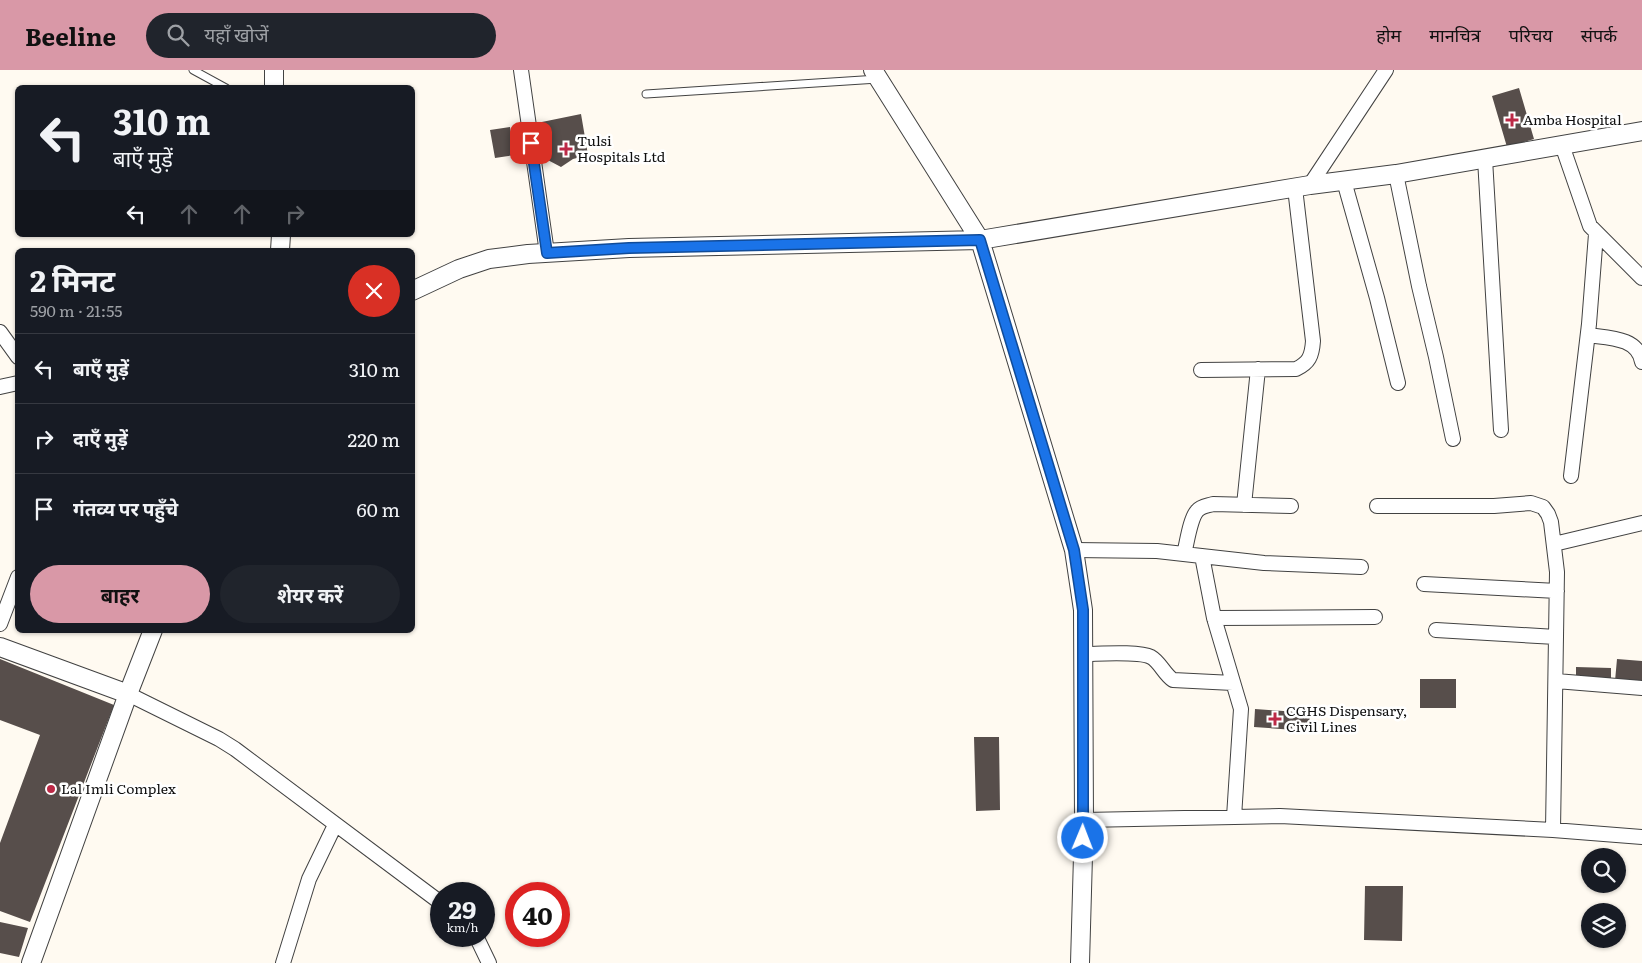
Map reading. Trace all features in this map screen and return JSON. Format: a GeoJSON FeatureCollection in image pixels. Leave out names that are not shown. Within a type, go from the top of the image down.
{"type":"FeatureCollection","features":[{"type":"Feature","properties":{"kind":"street"},"geometry":{"type":"LineString","coordinates":[[274,70],[274,85]]}},
{"type":"Feature","properties":{"kind":"street"},"geometry":{"type":"LineString","coordinates":[[521,70],[547,253]]}},
{"type":"Feature","properties":{"kind":"street"},"geometry":{"type":"LineString","coordinates":[[1201,370],[1296,369],[1305,365],[1310,359],[1313,350],[1302,186],[1386,70]]}},
{"type":"Feature","properties":{"kind":"street"},"geometry":{"type":"LineString","coordinates":[[876,75],[980,240],[1074,550],[1083,610],[1084,820],[1080,963]]}},
{"type":"Feature","properties":{"kind":"street"},"geometry":{"type":"LineString","coordinates":[[415,290],[459,269],[489,259],[547,253],[629,248],[980,240],[1302,186],[1396,174],[1642,132]]}},
{"type":"Feature","properties":{"kind":"street"},"geometry":{"type":"LineString","coordinates":[[1562,145],[1590,226],[1642,278]]}},
{"type":"Feature","properties":{"kind":"street"},"geometry":{"type":"LineString","coordinates":[[1485,159],[1501,430]]}},
{"type":"Feature","properties":{"kind":"street"},"geometry":{"type":"LineString","coordinates":[[1396,174],[1453,439]]}},
{"type":"Feature","properties":{"kind":"street"},"geometry":{"type":"LineString","coordinates":[[1344,181],[1377,298],[1398,383]]}},
{"type":"Feature","properties":{"kind":"street"},"geometry":{"type":"LineString","coordinates":[[1571,476],[1588,335],[1596,234]]}},
{"type":"Feature","properties":{"kind":"street"},"geometry":{"type":"LineString","coordinates":[[0,332],[15,352]]}},
{"type":"Feature","properties":{"kind":"street"},"geometry":{"type":"LineString","coordinates":[[1588,335],[1630,343],[1637,348],[1642,362]]}},
{"type":"Feature","properties":{"kind":"street"},"geometry":{"type":"LineString","coordinates":[[1244,505],[1258,370]]}},
{"type":"Feature","properties":{"kind":"street"},"geometry":{"type":"LineString","coordinates":[[0,387],[15,384]]}},
{"type":"Feature","properties":{"kind":"street"},"geometry":{"type":"LineString","coordinates":[[1377,506],[1494,506],[1531,503],[1542,507],[1548,514],[1551,522],[1557,572],[1553,830]]}},
{"type":"Feature","properties":{"kind":"street"},"geometry":{"type":"LineString","coordinates":[[1184,554],[1197,511],[1202,507],[1212,504],[1291,506]]}},
{"type":"Feature","properties":{"kind":"street"},"geometry":{"type":"LineString","coordinates":[[1554,544],[1642,523]]}},
{"type":"Feature","properties":{"kind":"street"},"geometry":{"type":"LineString","coordinates":[[1074,550],[1157,551],[1264,563],[1361,567]]}},
{"type":"Feature","properties":{"kind":"street"},"geometry":{"type":"LineString","coordinates":[[1202,556],[1214,618],[1240,710],[1241,721],[1234,817]]}},
{"type":"Feature","properties":{"kind":"street"},"geometry":{"type":"LineString","coordinates":[[1424,584],[1557,591]]}},
{"type":"Feature","properties":{"kind":"street"},"geometry":{"type":"LineString","coordinates":[[0,624],[15,585]]}},
{"type":"Feature","properties":{"kind":"street"},"geometry":{"type":"LineString","coordinates":[[1214,618],[1375,617]]}},
{"type":"Feature","properties":{"kind":"street"},"geometry":{"type":"LineString","coordinates":[[1436,630],[1556,637]]}},
{"type":"Feature","properties":{"kind":"street"},"geometry":{"type":"LineString","coordinates":[[31,963],[152,633]]}},
{"type":"Feature","properties":{"kind":"street"},"geometry":{"type":"LineString","coordinates":[[0,647],[128,694],[219,739],[430,895]]}},
{"type":"Feature","properties":{"kind":"street"},"geometry":{"type":"LineString","coordinates":[[1083,654],[1146,655],[1156,661],[1167,676],[1173,680],[1233,682]]}},
{"type":"Feature","properties":{"kind":"street"},"geometry":{"type":"LineString","coordinates":[[1556,681],[1642,688]]}},
{"type":"Feature","properties":{"kind":"street"},"geometry":{"type":"LineString","coordinates":[[1084,820],[1280,816],[1553,830],[1642,837]]}},
{"type":"Feature","properties":{"kind":"street"},"geometry":{"type":"LineString","coordinates":[[283,963],[309,879],[335,825]]}},
{"type":"Feature","properties":{"kind":"street"},"geometry":{"type":"LineString","coordinates":[[481,947],[488,963]]}},
{"type":"Feature","properties":{"kind":"lane"},"geometry":{"type":"LineString","coordinates":[[193,70],[220,85]]}},
{"type":"Feature","properties":{"kind":"lane"},"geometry":{"type":"LineString","coordinates":[[646,94],[876,75]]}},
{"type":"Feature","properties":{"kind":"building"},"geometry":{"type":"Polygon","coordinates":[[[1519,88],[1534,139],[1507,147],[1492,96],[1519,88]]]}},
{"type":"Feature","properties":{"kind":"building"},"geometry":{"type":"Polygon","coordinates":[[[581,114],[588,155],[573,159],[561,167],[544,158],[542,149],[537,151],[532,124],[581,114]]]}},
{"type":"Feature","properties":{"kind":"building"},"geometry":{"type":"Polygon","coordinates":[[[510,127],[514,155],[495,158],[490,130],[510,127]]]}},
{"type":"Feature","properties":{"kind":"building","name":"Lal Imli Complex"},"geometry":{"type":"Polygon","coordinates":[[[0,659],[114,705],[30,922],[0,911],[0,843],[40,735],[0,720],[0,659]]]}},
{"type":"Feature","properties":{"kind":"building"},"geometry":{"type":"Polygon","coordinates":[[[1617,659],[1642,661],[1642,683],[1615,681],[1617,659]]]}},
{"type":"Feature","properties":{"kind":"building"},"geometry":{"type":"Polygon","coordinates":[[[1576,667],[1611,668],[1611,680],[1576,679],[1576,667]]]}},
{"type":"Feature","properties":{"kind":"building"},"geometry":{"type":"Polygon","coordinates":[[[1420,679],[1456,679],[1456,708],[1420,708],[1420,679]]]}},
{"type":"Feature","properties":{"kind":"building"},"geometry":{"type":"Polygon","coordinates":[[[1255,709],[1310,713],[1309,731],[1254,727],[1255,709]]]}},
{"type":"Feature","properties":{"kind":"building"},"geometry":{"type":"Polygon","coordinates":[[[974,737],[999,737],[1000,810],[976,811],[974,737]]]}},
{"type":"Feature","properties":{"kind":"building"},"geometry":{"type":"Polygon","coordinates":[[[1365,886],[1403,886],[1402,941],[1364,940],[1365,886]]]}},
{"type":"Feature","properties":{"kind":"building"},"geometry":{"type":"Polygon","coordinates":[[[0,922],[28,928],[19,957],[0,953],[0,922]]]}},
{"type":"Feature","properties":{"kind":"place","name":"Amba Hospital"},"geometry":{"type":"Point","coordinates":[1512,120]}},
{"type":"Feature","properties":{"kind":"place","name":"Tulsi Hospitals Ltd"},"geometry":{"type":"Point","coordinates":[566,149]}},
{"type":"Feature","properties":{"kind":"place","name":"CGHS Dispensary, Civil Lines"},"geometry":{"type":"Point","coordinates":[1275,719]}},
{"type":"Feature","properties":{"kind":"place","name":"Lal Imli Complex"},"geometry":{"type":"Point","coordinates":[51,789]}},
{"type":"Feature","properties":{"kind":"route"},"geometry":{"type":"LineString","coordinates":[[531,143],[547,253],[629,248],[980,240],[1074,550],[1083,610],[1083,838]]}}]}
